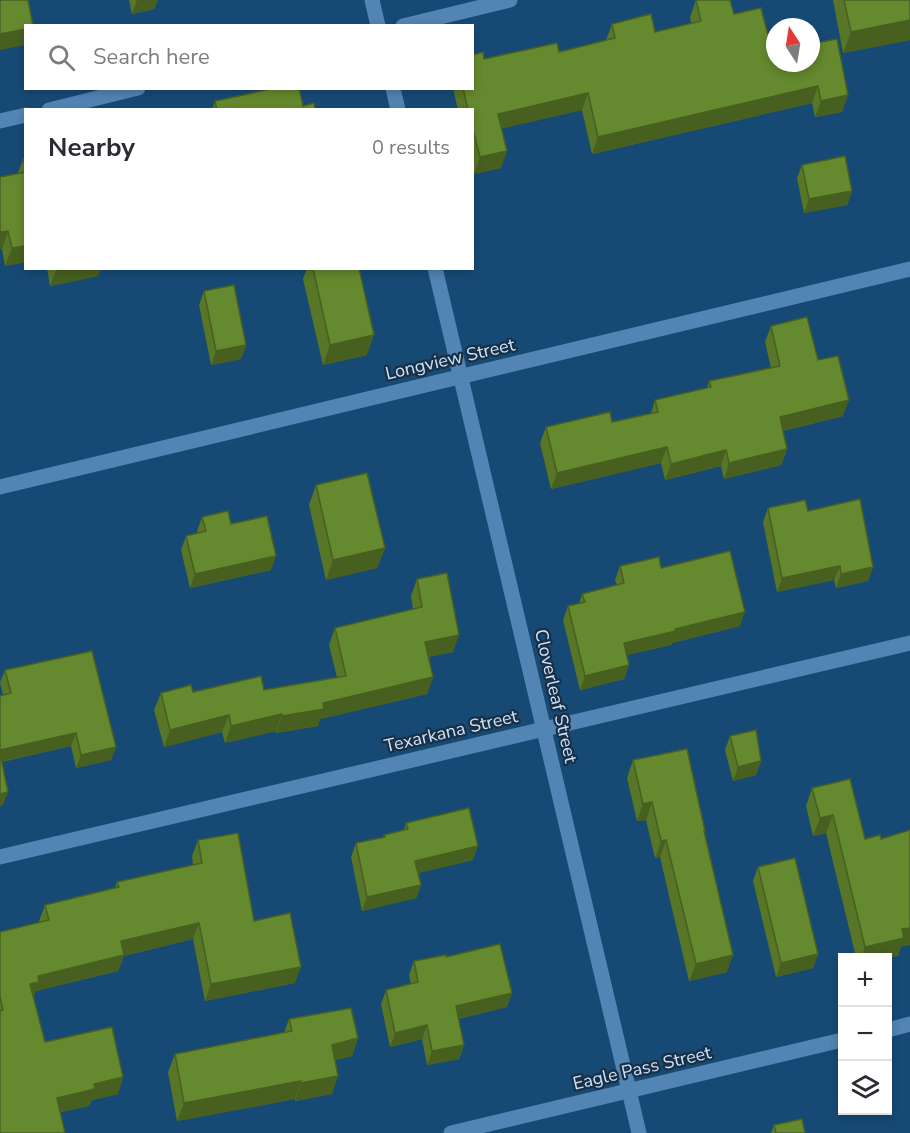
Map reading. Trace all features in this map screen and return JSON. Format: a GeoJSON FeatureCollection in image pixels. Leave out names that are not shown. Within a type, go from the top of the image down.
{"type":"FeatureCollection","features":[{"type":"Feature","properties":{"kind":"street"},"geometry":{"type":"LineString","coordinates":[[372,0],[378,24]]}},
{"type":"Feature","properties":{"kind":"street"},"geometry":{"type":"LineString","coordinates":[[411,24],[510,0]]}},
{"type":"Feature","properties":{"kind":"street"},"geometry":{"type":"LineString","coordinates":[[57,108],[130,90]]}},
{"type":"Feature","properties":{"kind":"street"},"geometry":{"type":"LineString","coordinates":[[393,90],[398,108]]}},
{"type":"Feature","properties":{"kind":"street"},"geometry":{"type":"LineString","coordinates":[[0,121],[24,115]]}},
{"type":"Feature","properties":{"kind":"street","name":"Longview Street"},"geometry":{"type":"LineString","coordinates":[[0,487],[910,269]]}},
{"type":"Feature","properties":{"kind":"street","name":"Cloverleaf Street"},"geometry":{"type":"LineString","coordinates":[[435,270],[639,1133]]}},
{"type":"Feature","properties":{"kind":"street","name":"Texarkana Street"},"geometry":{"type":"LineString","coordinates":[[0,857],[910,643]]}},
{"type":"Feature","properties":{"kind":"street"},"geometry":{"type":"LineString","coordinates":[[892,1029],[910,1024]]}},
{"type":"Feature","properties":{"kind":"street","name":"Eagle Pass Street"},"geometry":{"type":"LineString","coordinates":[[451,1133],[838,1041]]}},
{"type":"Feature","properties":{"kind":"building"},"geometry":{"type":"Polygon","coordinates":[[[0,0],[28,0],[33,24],[24,24],[24,29],[0,34],[0,0]]]}},
{"type":"Feature","properties":{"kind":"building"},"geometry":{"type":"Polygon","coordinates":[[[696,0],[730,0],[734,14],[761,8],[766,27],[766,72],[820,72],[820,42],[837,39],[848,95],[821,101],[818,86],[598,137],[588,93],[498,114],[507,151],[480,157],[474,134],[474,108],[468,108],[463,90],[474,90],[474,54],[483,52],[484,59],[557,43],[559,52],[615,38],[612,24],[651,14],[655,32],[701,21],[696,0]]]}},
{"type":"Feature","properties":{"kind":"building"},"geometry":{"type":"Polygon","coordinates":[[[844,0],[910,0],[910,20],[851,32],[844,0]]]}},
{"type":"Feature","properties":{"kind":"building"},"geometry":{"type":"Polygon","coordinates":[[[266,90],[299,90],[303,106],[314,103],[315,108],[217,108],[215,101],[266,90]]]}},
{"type":"Feature","properties":{"kind":"building"},"geometry":{"type":"Polygon","coordinates":[[[845,156],[852,191],[809,199],[802,165],[845,156]]]}},
{"type":"Feature","properties":{"kind":"building"},"geometry":{"type":"Polygon","coordinates":[[[24,172],[24,246],[12,248],[8,231],[0,232],[0,177],[24,172]]]}},
{"type":"Feature","properties":{"kind":"building"},"geometry":{"type":"Polygon","coordinates":[[[313,270],[359,270],[374,335],[330,345],[313,270]]]}},
{"type":"Feature","properties":{"kind":"building"},"geometry":{"type":"Polygon","coordinates":[[[234,285],[246,345],[216,351],[204,291],[234,285]]]}},
{"type":"Feature","properties":{"kind":"building"},"geometry":{"type":"Polygon","coordinates":[[[807,317],[818,360],[838,356],[849,400],[780,417],[787,449],[729,463],[726,450],[671,464],[667,447],[557,473],[546,427],[610,412],[612,422],[658,412],[655,400],[711,387],[709,381],[780,366],[771,326],[807,317]]]}},
{"type":"Feature","properties":{"kind":"building"},"geometry":{"type":"Polygon","coordinates":[[[367,473],[385,548],[333,560],[316,485],[367,473]]]}},
{"type":"Feature","properties":{"kind":"building"},"geometry":{"type":"Polygon","coordinates":[[[860,499],[873,567],[841,574],[840,566],[782,578],[768,508],[805,500],[808,511],[860,499]]]}},
{"type":"Feature","properties":{"kind":"building"},"geometry":{"type":"Polygon","coordinates":[[[228,511],[231,524],[267,516],[276,556],[195,574],[186,536],[206,531],[202,517],[228,511]]]}},
{"type":"Feature","properties":{"kind":"building"},"geometry":{"type":"Polygon","coordinates":[[[730,551],[745,612],[624,643],[629,665],[585,676],[568,606],[585,602],[582,594],[624,583],[620,566],[659,557],[661,568],[730,551]]]}},
{"type":"Feature","properties":{"kind":"building"},"geometry":{"type":"Polygon","coordinates":[[[447,573],[459,635],[425,642],[433,677],[323,703],[324,709],[282,716],[282,714],[231,726],[229,715],[170,730],[161,693],[191,685],[193,692],[261,676],[264,690],[346,676],[335,628],[422,607],[417,579],[447,573]]]}},
{"type":"Feature","properties":{"kind":"building"},"geometry":{"type":"Polygon","coordinates":[[[92,651],[116,747],[81,755],[76,733],[0,750],[0,696],[11,693],[5,670],[92,651]]]}},
{"type":"Feature","properties":{"kind":"building"},"geometry":{"type":"Polygon","coordinates":[[[756,730],[761,761],[738,767],[730,736],[756,730]]]}},
{"type":"Feature","properties":{"kind":"building"},"geometry":{"type":"Polygon","coordinates":[[[687,749],[733,955],[696,964],[666,840],[661,841],[652,802],[643,804],[633,760],[687,749]]]}},
{"type":"Feature","properties":{"kind":"building"},"geometry":{"type":"Polygon","coordinates":[[[0,753],[8,792],[0,794],[0,753]]]}},
{"type":"Feature","properties":{"kind":"building"},"geometry":{"type":"Polygon","coordinates":[[[850,779],[865,839],[880,835],[881,839],[910,830],[910,928],[902,929],[904,938],[865,947],[833,815],[820,818],[812,788],[850,779]]]}},
{"type":"Feature","properties":{"kind":"building"},"geometry":{"type":"Polygon","coordinates":[[[469,808],[478,846],[415,861],[421,885],[367,897],[356,843],[408,829],[406,823],[469,808]]]}},
{"type":"Feature","properties":{"kind":"building"},"geometry":{"type":"Polygon","coordinates":[[[238,833],[254,921],[290,913],[301,967],[211,984],[199,923],[121,941],[124,955],[38,976],[39,982],[30,984],[45,1042],[112,1027],[123,1077],[94,1084],[95,1089],[57,1098],[65,1133],[0,1133],[0,1011],[3,1010],[0,997],[0,932],[49,920],[45,905],[119,887],[117,882],[202,863],[198,840],[238,833]]]}},
{"type":"Feature","properties":{"kind":"building"},"geometry":{"type":"Polygon","coordinates":[[[795,858],[818,954],[781,963],[758,867],[795,858]]]}},
{"type":"Feature","properties":{"kind":"building"},"geometry":{"type":"Polygon","coordinates":[[[500,944],[512,993],[456,1006],[464,1045],[432,1051],[427,1025],[395,1033],[386,990],[418,982],[414,961],[446,955],[446,957],[500,944]]]}},
{"type":"Feature","properties":{"kind":"building"},"geometry":{"type":"Polygon","coordinates":[[[351,1008],[358,1038],[332,1045],[338,1076],[184,1103],[175,1054],[292,1031],[289,1019],[351,1008]]]}},
{"type":"Feature","properties":{"kind":"building"},"geometry":{"type":"Polygon","coordinates":[[[802,1119],[805,1133],[776,1133],[774,1125],[802,1119]]]}}]}
